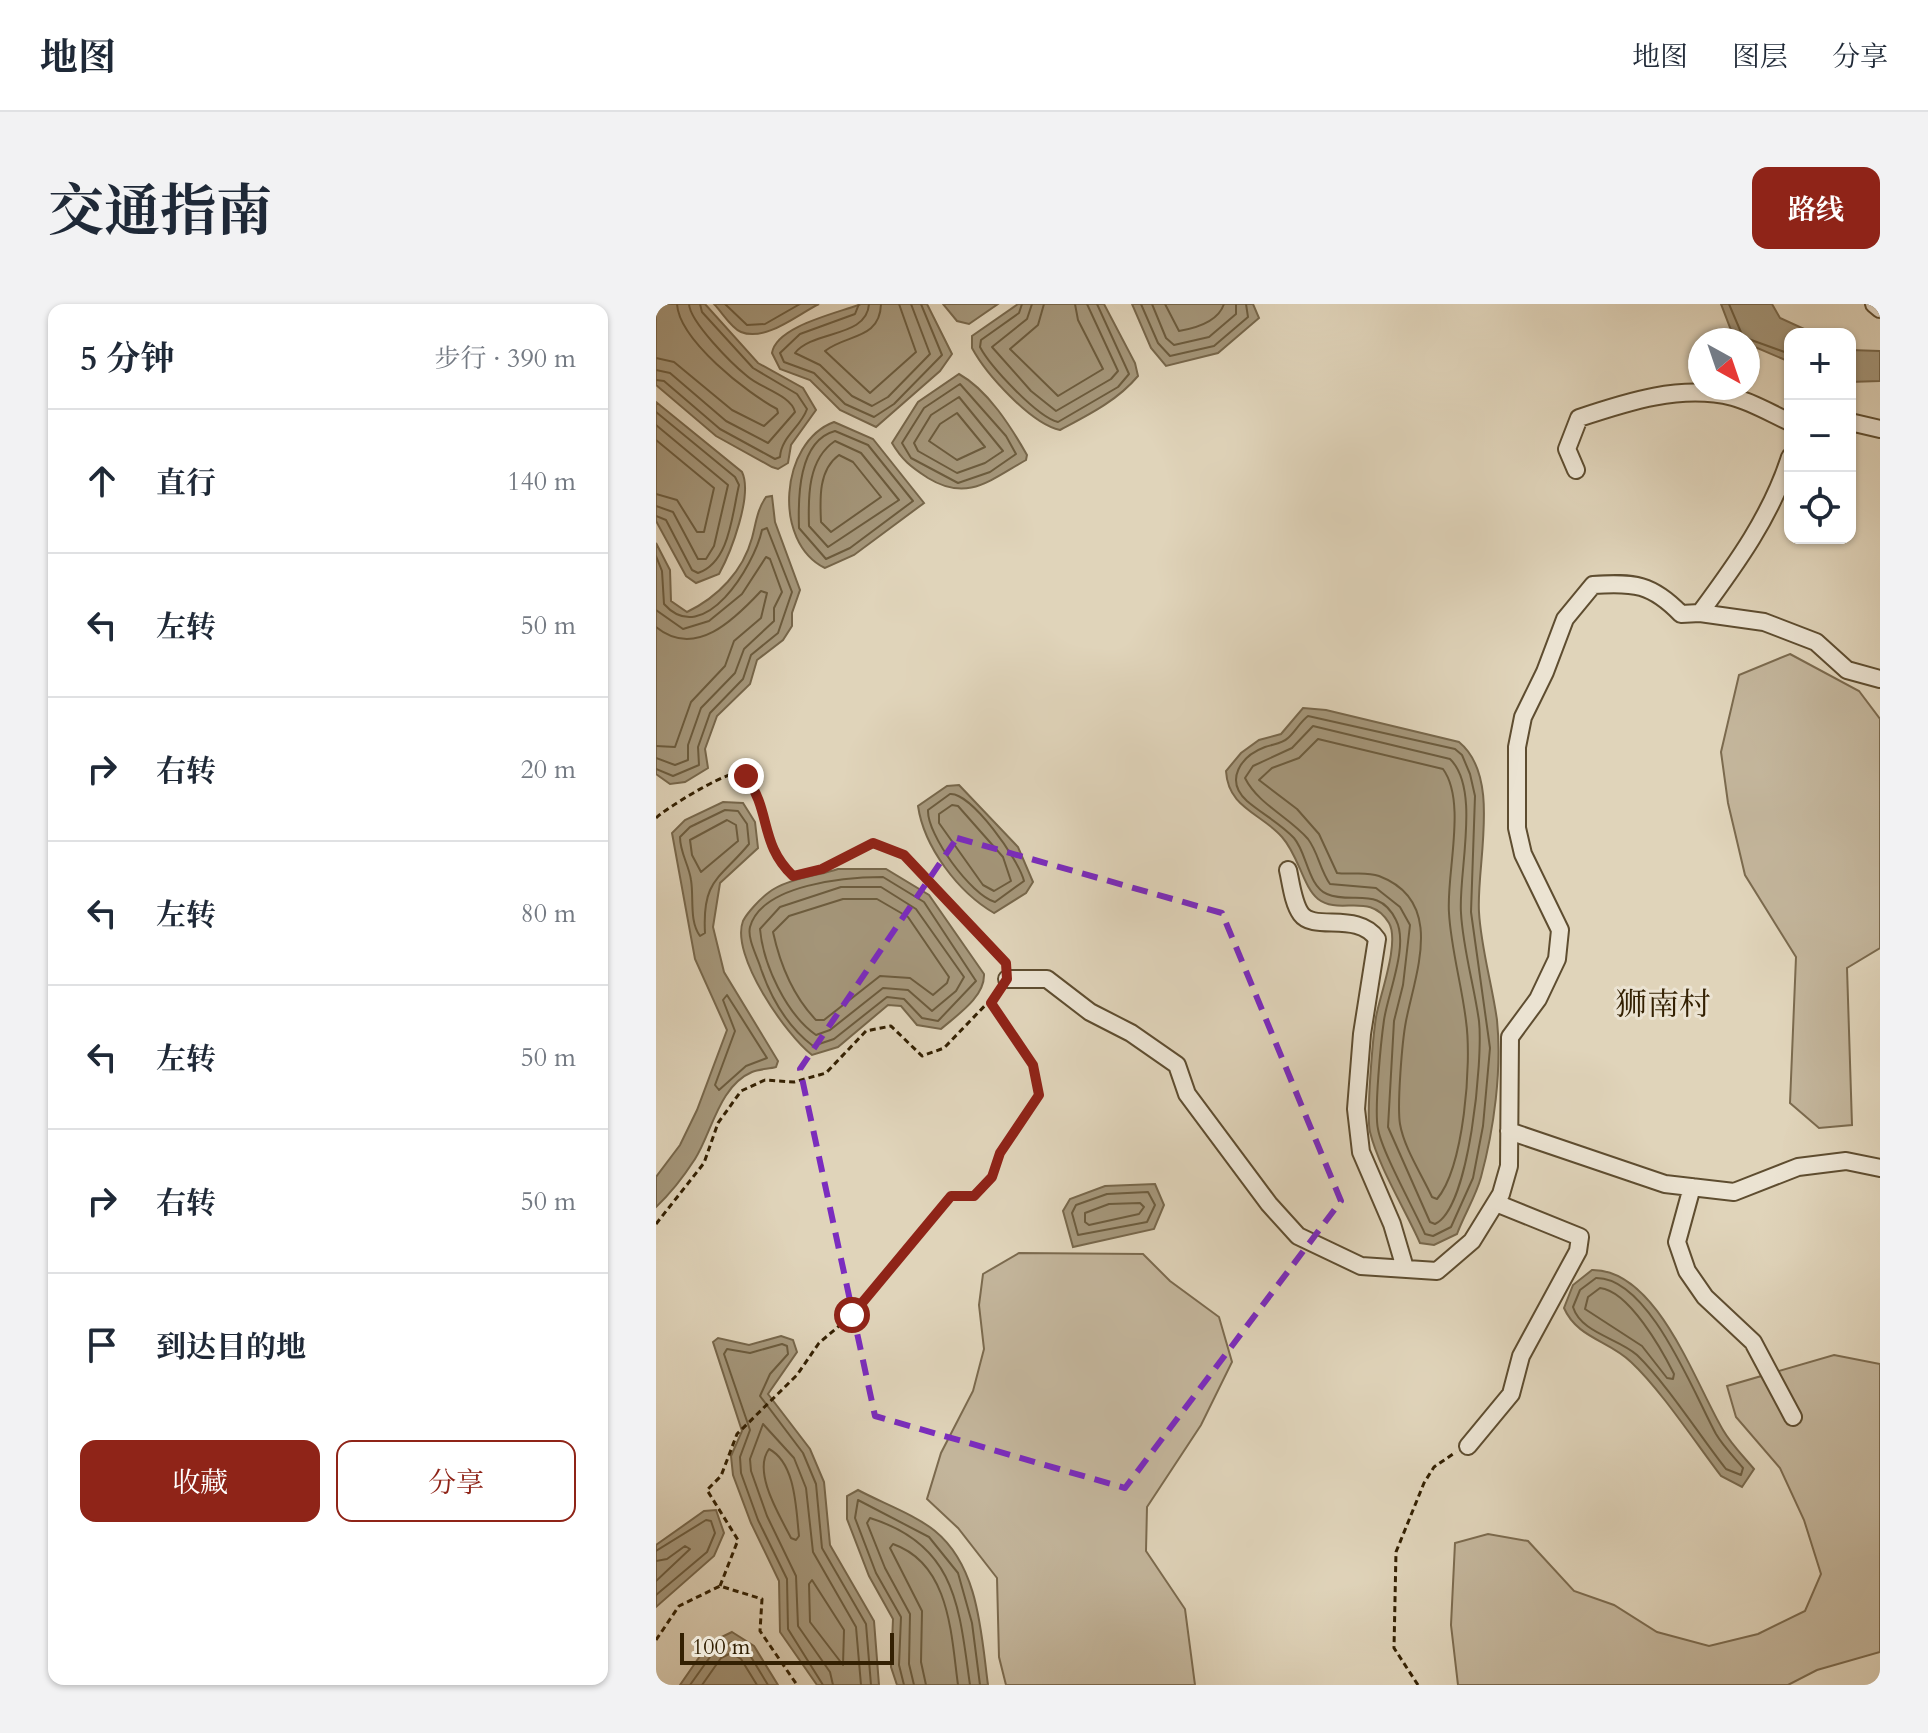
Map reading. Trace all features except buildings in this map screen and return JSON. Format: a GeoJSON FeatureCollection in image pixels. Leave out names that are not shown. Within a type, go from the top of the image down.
{"type":"FeatureCollection","features":[{"type":"Feature","properties":{"kind":"street"},"geometry":{"type":"LineString","coordinates":[[1874,304],[1880,309]]}},
{"type":"Feature","properties":{"kind":"street"},"geometry":{"type":"LineString","coordinates":[[1576,470],[1567,449],[1579,418],[1638,398],[1699,393],[1734,397],[1784,419]]}},
{"type":"Feature","properties":{"kind":"street"},"geometry":{"type":"LineString","coordinates":[[1856,423],[1880,429]]}},
{"type":"Feature","properties":{"kind":"street"},"geometry":{"type":"LineString","coordinates":[[1700,613],[1749,546],[1778,493],[1785,472]]}},
{"type":"Feature","properties":{"kind":"street"},"geometry":{"type":"LineString","coordinates":[[1007,979],[1047,979],[1090,1012],[1131,1033],[1177,1065],[1187,1094],[1269,1204],[1298,1236],[1361,1266],[1437,1271],[1472,1241],[1496,1203],[1509,1166],[1510,1037],[1545,985],[1557,959],[1560,930],[1523,854],[1517,828],[1517,747],[1523,717],[1545,672],[1565,619],[1593,585],[1625,582],[1660,592],[1681,614],[1700,613],[1764,622],[1816,642],[1847,670],[1880,679]]}},
{"type":"Feature","properties":{"kind":"street"},"geometry":{"type":"LineString","coordinates":[[1288,870],[1301,914],[1308,919],[1358,924],[1371,930],[1377,939],[1362,1034],[1356,1109],[1361,1152],[1392,1224],[1405,1268]]}},
{"type":"Feature","properties":{"kind":"street"},"geometry":{"type":"LineString","coordinates":[[1509,1131],[1665,1184],[1734,1192],[1798,1167],[1846,1161],[1880,1168]]}},
{"type":"Feature","properties":{"kind":"street"},"geometry":{"type":"LineString","coordinates":[[1692,1187],[1677,1242],[1687,1271],[1705,1297],[1753,1342],[1793,1417]]}},
{"type":"Feature","properties":{"kind":"street"},"geometry":{"type":"LineString","coordinates":[[1468,1446],[1511,1394],[1521,1356],[1578,1251],[1580,1237],[1496,1203]]}},
{"type":"Feature","properties":{"kind":"path"},"geometry":{"type":"LineString","coordinates":[[656,818],[670,805],[716,780],[734,774],[746,776],[760,797],[771,849],[793,876],[822,869],[873,843],[888,846],[904,855],[1006,963],[1007,979],[991,1003],[944,1048],[922,1056],[891,1026],[866,1031],[826,1073],[794,1082],[765,1080],[741,1091],[718,1123],[704,1163],[656,1224]]}},
{"type":"Feature","properties":{"kind":"path"},"geometry":{"type":"LineString","coordinates":[[656,1640],[679,1606],[720,1586],[738,1540],[707,1490],[721,1476],[737,1434],[773,1395],[797,1375],[819,1343],[852,1315],[951,1196],[974,1196],[992,1177],[1000,1153],[1039,1095],[1033,1065],[991,1003]]}},
{"type":"Feature","properties":{"kind":"path"},"geometry":{"type":"LineString","coordinates":[[1418,1685],[1394,1648],[1396,1552],[1403,1529],[1434,1467],[1468,1446]]}},
{"type":"Feature","properties":{"kind":"path"},"geometry":{"type":"LineString","coordinates":[[720,1586],[762,1599],[760,1631],[797,1685]]}},
{"type":"Feature","properties":{"kind":"highlighted area"},"geometry":{"type":"Polygon","coordinates":[[[957,838],[1222,913],[1341,1201],[1125,1488],[875,1416],[800,1069],[957,838]]]}},
{"type":"Feature","properties":{"kind":"shaded area"},"geometry":{"type":"Polygon","coordinates":[[[1790,654],[1859,691],[1880,719],[1880,948],[1847,968],[1852,1125],[1819,1128],[1790,1103],[1796,957],[1745,875],[1728,803],[1721,752],[1739,675],[1790,654]]]}},
{"type":"Feature","properties":{"kind":"shaded area"},"geometry":{"type":"Polygon","coordinates":[[[1019,1253],[1143,1254],[1170,1281],[1219,1317],[1232,1362],[1201,1425],[1147,1507],[1146,1551],[1185,1609],[1195,1685],[1006,1685],[999,1657],[997,1578],[958,1528],[927,1499],[941,1453],[973,1391],[984,1349],[979,1305],[983,1274],[1019,1253]]]}},
{"type":"Feature","properties":{"kind":"shaded area"},"geometry":{"type":"Polygon","coordinates":[[[1834,1355],[1880,1364],[1880,1652],[1817,1670],[1788,1685],[1458,1685],[1451,1625],[1455,1543],[1488,1534],[1528,1541],[1574,1591],[1614,1605],[1657,1632],[1709,1646],[1758,1634],[1805,1611],[1821,1574],[1804,1520],[1780,1468],[1736,1417],[1727,1386],[1834,1355]]]}},
{"type":"Feature","properties":{"kind":"water"},"geometry":{"type":"Polygon","coordinates":[[[656,304],[705,304],[758,363],[803,388],[816,410],[791,445],[788,463],[778,469],[772,467],[716,436],[656,385],[656,304]]]}},
{"type":"Feature","properties":{"kind":"water"},"geometry":{"type":"Polygon","coordinates":[[[714,304],[819,304],[782,326],[751,334],[734,327],[714,304]]]}},
{"type":"Feature","properties":{"kind":"water"},"geometry":{"type":"Polygon","coordinates":[[[861,304],[927,304],[952,354],[940,371],[876,427],[840,410],[810,380],[780,369],[772,353],[784,335],[796,328],[861,304]]]}},
{"type":"Feature","properties":{"kind":"water"},"geometry":{"type":"Polygon","coordinates":[[[943,304],[998,304],[969,324],[957,321],[943,304]]]}},
{"type":"Feature","properties":{"kind":"water"},"geometry":{"type":"Polygon","coordinates":[[[1018,304],[1104,304],[1135,363],[1138,376],[1111,400],[1081,419],[1060,430],[1048,426],[1010,396],[972,348],[972,336],[1018,304]]]}},
{"type":"Feature","properties":{"kind":"water"},"geometry":{"type":"Polygon","coordinates":[[[1132,304],[1253,304],[1259,318],[1218,353],[1166,366],[1151,348],[1132,304]]]}},
{"type":"Feature","properties":{"kind":"water"},"geometry":{"type":"Polygon","coordinates":[[[1721,304],[1772,304],[1780,318],[1802,328],[1784,328],[1784,359],[1760,349],[1760,328],[1730,328],[1721,304]]]}},
{"type":"Feature","properties":{"kind":"water"},"geometry":{"type":"Polygon","coordinates":[[[1856,350],[1880,351],[1880,381],[1856,382],[1856,350]]]}},
{"type":"Feature","properties":{"kind":"water"},"geometry":{"type":"Polygon","coordinates":[[[959,374],[989,399],[1027,455],[1026,460],[1001,475],[966,488],[942,485],[928,478],[907,463],[892,443],[918,402],[959,374]]]}},
{"type":"Feature","properties":{"kind":"water"},"geometry":{"type":"Polygon","coordinates":[[[656,402],[742,472],[745,482],[743,509],[724,564],[719,574],[696,583],[686,576],[656,521],[656,402]]]}},
{"type":"Feature","properties":{"kind":"water"},"geometry":{"type":"Polygon","coordinates":[[[834,422],[873,439],[924,503],[854,555],[825,568],[808,555],[796,537],[790,516],[789,493],[793,470],[802,450],[816,433],[834,422]]]}},
{"type":"Feature","properties":{"kind":"water"},"geometry":{"type":"Polygon","coordinates":[[[772,496],[775,522],[800,590],[792,613],[792,626],[783,640],[757,660],[750,684],[717,716],[705,749],[708,768],[685,782],[670,784],[656,774],[656,543],[670,570],[671,601],[687,612],[719,591],[736,572],[748,550],[761,507],[766,497],[772,496]]]}},
{"type":"Feature","properties":{"kind":"water"},"geometry":{"type":"Polygon","coordinates":[[[1303,708],[1326,710],[1459,742],[1472,757],[1480,777],[1484,822],[1479,912],[1497,1020],[1496,1099],[1486,1159],[1476,1191],[1457,1234],[1434,1245],[1420,1243],[1386,1174],[1370,1132],[1373,1041],[1391,955],[1392,932],[1389,923],[1373,908],[1327,904],[1318,899],[1308,887],[1282,837],[1239,802],[1228,783],[1226,771],[1241,753],[1259,740],[1281,734],[1303,708]]]}},
{"type":"Feature","properties":{"kind":"water"},"geometry":{"type":"Polygon","coordinates":[[[959,785],[1018,847],[1033,882],[1026,893],[994,913],[956,881],[935,852],[922,822],[918,806],[947,786],[959,785]]]}},
{"type":"Feature","properties":{"kind":"water"},"geometry":{"type":"Polygon","coordinates":[[[723,802],[743,803],[755,822],[758,848],[720,883],[713,927],[724,972],[778,1061],[776,1067],[752,1072],[732,1088],[695,1159],[656,1207],[656,1177],[680,1145],[697,1110],[727,1030],[695,959],[672,833],[685,820],[723,802]]]}},
{"type":"Feature","properties":{"kind":"water"},"geometry":{"type":"Polygon","coordinates":[[[838,869],[886,869],[929,895],[984,974],[975,998],[941,1029],[917,1025],[901,1006],[888,1005],[838,1047],[812,1055],[775,1013],[752,973],[745,953],[741,936],[743,921],[758,902],[775,888],[838,869]]]}},
{"type":"Feature","properties":{"kind":"water"},"geometry":{"type":"Polygon","coordinates":[[[1155,1184],[1164,1205],[1154,1229],[1073,1247],[1063,1211],[1070,1199],[1105,1186],[1155,1184]]]}},
{"type":"Feature","properties":{"kind":"water"},"geometry":{"type":"Polygon","coordinates":[[[1592,1270],[1615,1275],[1636,1288],[1655,1308],[1686,1358],[1723,1430],[1754,1469],[1742,1487],[1721,1476],[1666,1401],[1631,1362],[1585,1333],[1570,1318],[1564,1308],[1573,1285],[1592,1270]]]}},
{"type":"Feature","properties":{"kind":"water"},"geometry":{"type":"Polygon","coordinates":[[[781,1336],[793,1340],[797,1352],[768,1394],[810,1449],[824,1482],[830,1545],[874,1621],[879,1685],[817,1685],[780,1632],[779,1581],[751,1523],[733,1475],[731,1456],[742,1431],[713,1342],[718,1338],[749,1345],[781,1336]]]}},
{"type":"Feature","properties":{"kind":"water"},"geometry":{"type":"Polygon","coordinates":[[[858,1490],[917,1519],[950,1546],[961,1563],[975,1602],[988,1685],[897,1685],[891,1667],[893,1619],[869,1576],[847,1519],[847,1496],[858,1490]]]}},
{"type":"Feature","properties":{"kind":"water"},"geometry":{"type":"Polygon","coordinates":[[[716,1510],[724,1533],[714,1556],[656,1607],[656,1545],[704,1511],[716,1510]]]}},
{"type":"Feature","properties":{"kind":"water"},"geometry":{"type":"Polygon","coordinates":[[[732,1632],[754,1646],[778,1685],[680,1685],[709,1643],[732,1632]]]}},
{"type":"Feature","properties":{"kind":"district","name":"狮南村"},"geometry":{"type":"Point","coordinates":[1663,1004]}},
{"type":"Feature","properties":{"kind":"route"},"geometry":{"type":"LineString","coordinates":[[746,776],[760,797],[771,849],[793,876],[822,869],[873,843],[888,846],[904,855],[1006,963],[1007,979],[991,1003],[1007,1031],[1033,1065],[1039,1095],[1000,1153],[992,1177],[974,1196],[951,1196],[897,1257],[852,1315]]}}]}
